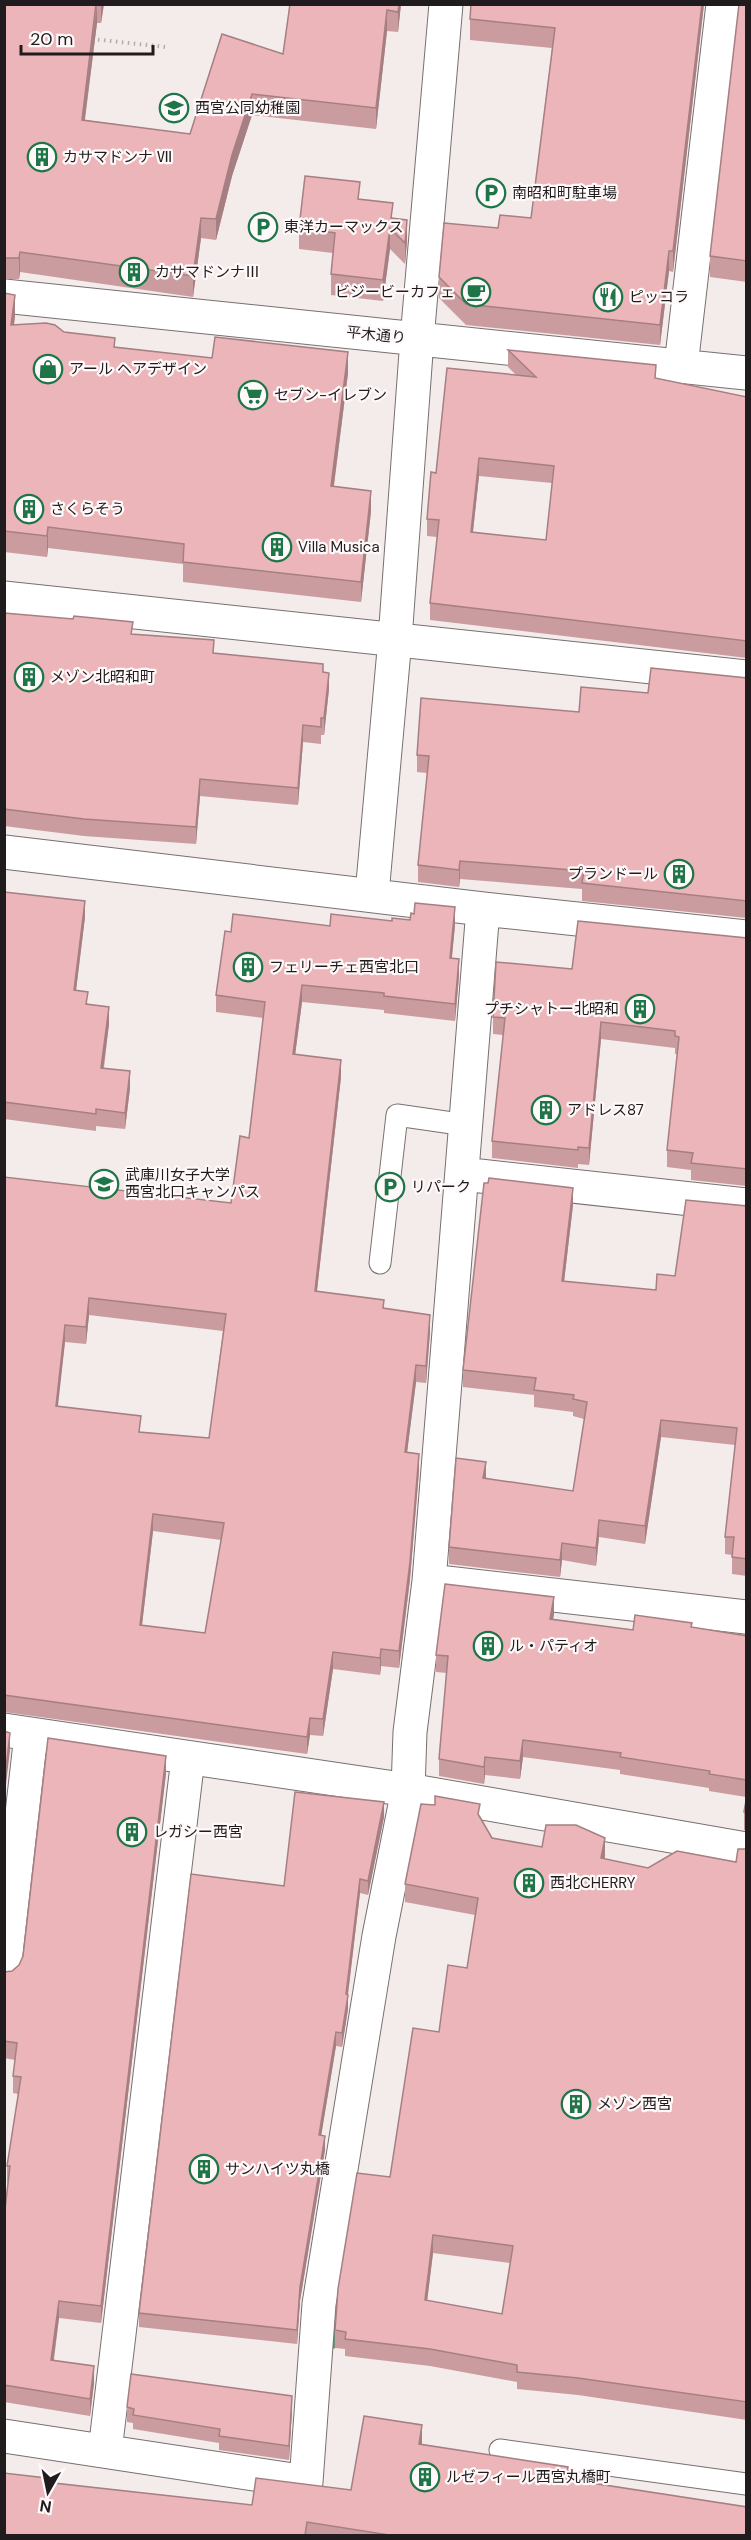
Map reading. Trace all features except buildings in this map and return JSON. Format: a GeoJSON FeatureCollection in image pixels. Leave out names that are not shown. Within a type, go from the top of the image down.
{"type":"FeatureCollection","features":[{"type":"Feature","properties":{"kind":"street"},"geometry":{"type":"LineString","coordinates":[[372,894],[396,639],[417,339],[446,4]]}},
{"type":"Feature","properties":{"kind":"street"},"geometry":{"type":"LineString","coordinates":[[681,366],[723,4]]}},
{"type":"Feature","properties":{"kind":"street","name":"平木通り"},"geometry":{"type":"LineString","coordinates":[[4,296],[747,373]]}},
{"type":"Feature","properties":{"kind":"street"},"geometry":{"type":"LineString","coordinates":[[4,598],[747,677]]}},
{"type":"Feature","properties":{"kind":"street"},"geometry":{"type":"LineString","coordinates":[[4,852],[483,909],[747,937]]}},
{"type":"Feature","properties":{"kind":"street"},"geometry":{"type":"LineString","coordinates":[[4,2436],[306,2482],[319,2304],[380,1936],[408,1790],[411,1732],[429,1581],[483,909]]}},
{"type":"Feature","properties":{"kind":"street"},"geometry":{"type":"LineString","coordinates":[[462,1174],[747,1205]]}},
{"type":"Feature","properties":{"kind":"street"},"geometry":{"type":"LineString","coordinates":[[429,1581],[747,1617]]}},
{"type":"Feature","properties":{"kind":"street"},"geometry":{"type":"LineString","coordinates":[[4,1971],[18,1732],[408,1790],[747,1848]]}},
{"type":"Feature","properties":{"kind":"street"},"geometry":{"type":"LineString","coordinates":[[105,2451],[188,1758]]}},
{"type":"Feature","properties":{"kind":"lane"},"geometry":{"type":"LineString","coordinates":[[380,1263],[397,1115],[466,1125]]}},
{"type":"Feature","properties":{"kind":"lane"},"geometry":{"type":"LineString","coordinates":[[500,2450],[747,2484]]}},
{"type":"Feature","properties":{"kind":"path"},"geometry":{"type":"LineString","coordinates":[[85,38],[166,47]]}},
{"type":"Feature","properties":{"kind":"waterway"},"geometry":{"type":"LineString","coordinates":[[332,2342],[338,2296]]}},
{"type":"Feature","properties":{"kind":"place","name":"西宮公同幼稚園"},"geometry":{"type":"Point","coordinates":[174,108]}},
{"type":"Feature","properties":{"kind":"place","name":"カサマドンナ Ⅶ"},"geometry":{"type":"Point","coordinates":[42,157]}},
{"type":"Feature","properties":{"kind":"place","name":"南昭和町駐車場"},"geometry":{"type":"Point","coordinates":[491,193]}},
{"type":"Feature","properties":{"kind":"place","name":"東洋カーマックス"},"geometry":{"type":"Point","coordinates":[263,227]}},
{"type":"Feature","properties":{"kind":"place","name":"カサマドンナⅢ"},"geometry":{"type":"Point","coordinates":[134,272]}},
{"type":"Feature","properties":{"kind":"place","name":"ビジービーカフェ"},"geometry":{"type":"Point","coordinates":[476,292]}},
{"type":"Feature","properties":{"kind":"place","name":"ピッコラ"},"geometry":{"type":"Point","coordinates":[608,297]}},
{"type":"Feature","properties":{"kind":"place","name":"アール ヘアデザイン"},"geometry":{"type":"Point","coordinates":[48,369]}},
{"type":"Feature","properties":{"kind":"place","name":"セブン-イレブン"},"geometry":{"type":"Point","coordinates":[253,395]}},
{"type":"Feature","properties":{"kind":"place","name":"さくらそう"},"geometry":{"type":"Point","coordinates":[29,509]}},
{"type":"Feature","properties":{"kind":"place","name":"Villa Musica"},"geometry":{"type":"Point","coordinates":[277,547]}},
{"type":"Feature","properties":{"kind":"place","name":"メゾン北昭和町"},"geometry":{"type":"Point","coordinates":[29,677]}},
{"type":"Feature","properties":{"kind":"place","name":"プランドール"},"geometry":{"type":"Point","coordinates":[679,874]}},
{"type":"Feature","properties":{"kind":"place","name":"フェリーチェ西宮北口"},"geometry":{"type":"Point","coordinates":[248,967]}},
{"type":"Feature","properties":{"kind":"place","name":"プチシャトー北昭和"},"geometry":{"type":"Point","coordinates":[640,1009]}},
{"type":"Feature","properties":{"kind":"place","name":"アドレス87"},"geometry":{"type":"Point","coordinates":[546,1110]}},
{"type":"Feature","properties":{"kind":"place","name":"武庫川女子大学 西宮北口キャンパス"},"geometry":{"type":"Point","coordinates":[104,1184]}},
{"type":"Feature","properties":{"kind":"place","name":"リパーク"},"geometry":{"type":"Point","coordinates":[390,1187]}},
{"type":"Feature","properties":{"kind":"place","name":"ル・パティオ"},"geometry":{"type":"Point","coordinates":[488,1646]}},
{"type":"Feature","properties":{"kind":"place","name":"レガシー西宮"},"geometry":{"type":"Point","coordinates":[132,1832]}},
{"type":"Feature","properties":{"kind":"place","name":"西北CHERRY"},"geometry":{"type":"Point","coordinates":[529,1883]}},
{"type":"Feature","properties":{"kind":"place","name":"メゾン西宮"},"geometry":{"type":"Point","coordinates":[576,2104]}},
{"type":"Feature","properties":{"kind":"place","name":"サンハイツ丸橋"},"geometry":{"type":"Point","coordinates":[204,2169]}},
{"type":"Feature","properties":{"kind":"place","name":"ルゼフィール西宮丸橋町"},"geometry":{"type":"Point","coordinates":[425,2477]}}]}
